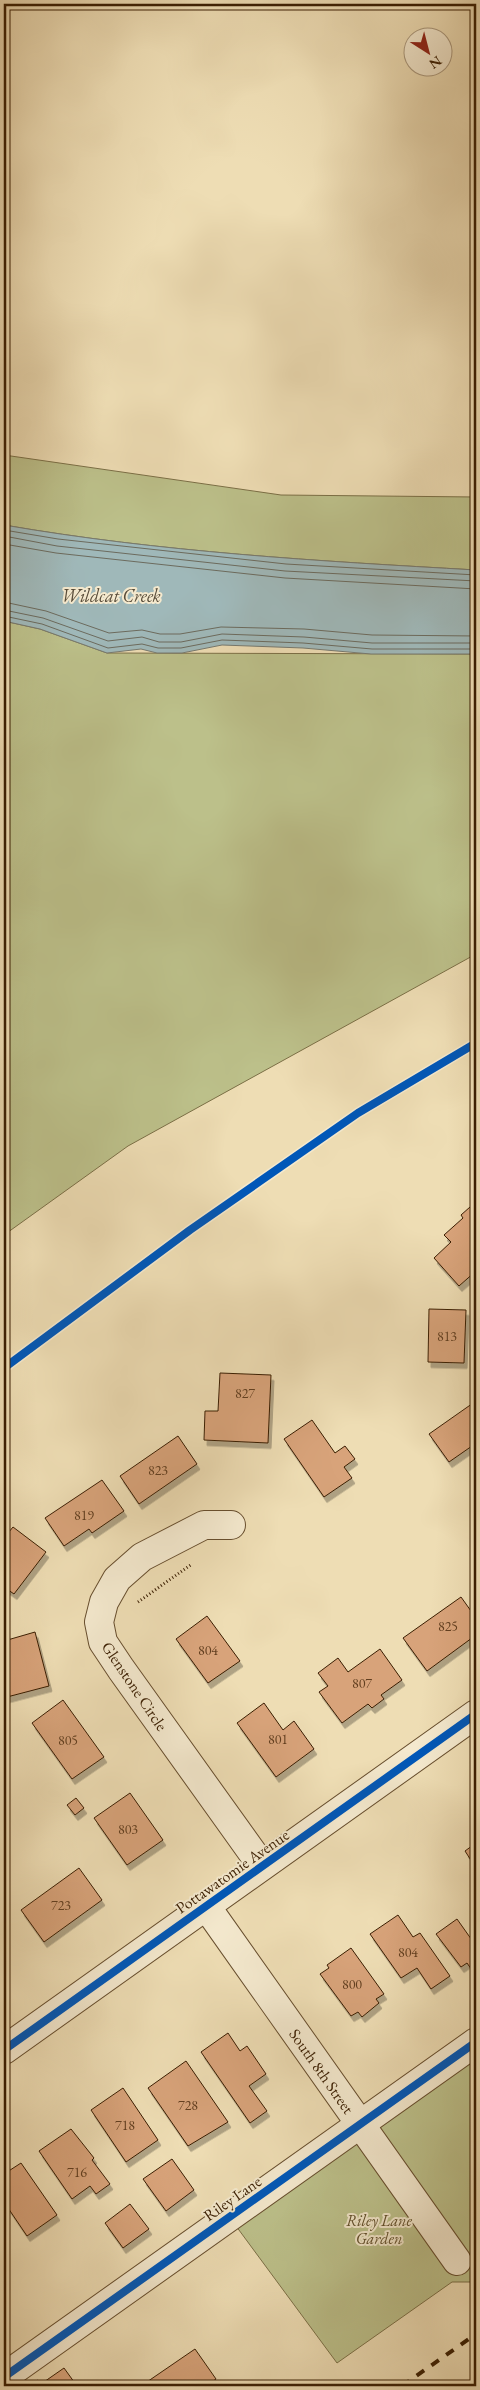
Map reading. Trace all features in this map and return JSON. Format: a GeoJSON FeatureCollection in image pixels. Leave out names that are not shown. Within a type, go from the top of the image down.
{"type":"FeatureCollection","features":[{"type":"Feature","properties":{"kind":"street","name":"Glenstone Circle"},"geometry":{"type":"LineString","coordinates":[[231,1525],[204,1525],[142,1557],[117,1579],[104,1602],[99,1622],[103,1642],[121,1670],[262,1866]]}},
{"type":"Feature","properties":{"kind":"street","name":"Pottawatomie Avenue"},"geometry":{"type":"LineString","coordinates":[[4,2050],[476,1714]]}},
{"type":"Feature","properties":{"kind":"street","name":"South 8th Street"},"geometry":{"type":"LineString","coordinates":[[206,1906],[457,2260]]}},
{"type":"Feature","properties":{"kind":"street","name":"Riley Lane"},"geometry":{"type":"LineString","coordinates":[[4,2377],[476,2042]]}},
{"type":"Feature","properties":{"kind":"path"},"geometry":{"type":"LineString","coordinates":[[134,1608],[138,1601],[196,1560]]}},
{"type":"Feature","properties":{"kind":"green space"},"geometry":{"type":"Polygon","coordinates":[[[4,455],[281,495],[476,497],[476,570],[298,559],[180,549],[4,525],[4,455]]]}},
{"type":"Feature","properties":{"kind":"green space"},"geometry":{"type":"Polygon","coordinates":[[[4,621],[40,629],[107,653],[476,654],[476,954],[128,1146],[4,1235],[4,621]]]}},
{"type":"Feature","properties":{"kind":"green space","name":"Riley Lane Garden"},"geometry":{"type":"Polygon","coordinates":[[[476,2055],[476,2282],[452,2282],[337,2363],[236,2226],[476,2055]]]}},
{"type":"Feature","properties":{"kind":"water","name":"Wildcat Creek"},"geometry":{"type":"Polygon","coordinates":[[[4,525],[180,549],[298,559],[476,570],[476,654],[371,654],[303,648],[222,645],[182,653],[157,653],[141,649],[107,653],[40,629],[4,621],[4,525]]]}},
{"type":"Feature","properties":{"kind":"building"},"geometry":{"type":"Polygon","coordinates":[[[470,1207],[476,1214],[476,1271],[459,1286],[434,1258],[451,1242],[444,1235],[463,1218],[461,1215],[470,1207]]]}},
{"type":"Feature","properties":{"kind":"building"},"geometry":{"type":"Polygon","coordinates":[[[429,1309],[466,1310],[464,1363],[428,1362],[429,1309]]]}},
{"type":"Feature","properties":{"kind":"building"},"geometry":{"type":"Polygon","coordinates":[[[220,1373],[271,1375],[268,1443],[204,1440],[205,1411],[218,1411],[220,1373]]]}},
{"type":"Feature","properties":{"kind":"building"},"geometry":{"type":"Polygon","coordinates":[[[476,1401],[476,1452],[472,1446],[449,1462],[429,1434],[476,1401]]]}},
{"type":"Feature","properties":{"kind":"building"},"geometry":{"type":"Polygon","coordinates":[[[312,1420],[335,1453],[345,1446],[355,1459],[344,1467],[352,1478],[324,1497],[284,1439],[312,1420]]]}},
{"type":"Feature","properties":{"kind":"building"},"geometry":{"type":"Polygon","coordinates":[[[178,1436],[197,1464],[139,1504],[120,1476],[178,1436]]]}},
{"type":"Feature","properties":{"kind":"building"},"geometry":{"type":"Polygon","coordinates":[[[102,1480],[124,1511],[92,1533],[89,1529],[64,1546],[45,1518],[102,1480]]]}},
{"type":"Feature","properties":{"kind":"building"},"geometry":{"type":"Polygon","coordinates":[[[13,1527],[46,1552],[14,1594],[4,1587],[4,1538],[13,1527]]]}},
{"type":"Feature","properties":{"kind":"building"},"geometry":{"type":"Polygon","coordinates":[[[461,1597],[476,1618],[476,1635],[427,1671],[403,1638],[461,1597]]]}},
{"type":"Feature","properties":{"kind":"building"},"geometry":{"type":"Polygon","coordinates":[[[207,1616],[240,1661],[208,1683],[176,1639],[207,1616]]]}},
{"type":"Feature","properties":{"kind":"building"},"geometry":{"type":"Polygon","coordinates":[[[35,1632],[49,1686],[7,1697],[4,1685],[4,1641],[35,1632]]]}},
{"type":"Feature","properties":{"kind":"building"},"geometry":{"type":"Polygon","coordinates":[[[380,1649],[402,1680],[381,1695],[384,1699],[372,1708],[368,1704],[342,1723],[319,1692],[328,1686],[318,1673],[338,1658],[348,1672],[380,1649]]]}},
{"type":"Feature","properties":{"kind":"building"},"geometry":{"type":"Polygon","coordinates":[[[63,1700],[104,1757],[72,1779],[32,1723],[63,1700]]]}},
{"type":"Feature","properties":{"kind":"building"},"geometry":{"type":"Polygon","coordinates":[[[264,1703],[283,1730],[294,1721],[314,1749],[276,1777],[237,1723],[264,1703]]]}},
{"type":"Feature","properties":{"kind":"building"},"geometry":{"type":"Polygon","coordinates":[[[130,1793],[163,1840],[127,1865],[94,1818],[130,1793]]]}},
{"type":"Feature","properties":{"kind":"building"},"geometry":{"type":"Polygon","coordinates":[[[76,1798],[84,1808],[75,1815],[67,1805],[76,1798]]]}},
{"type":"Feature","properties":{"kind":"building"},"geometry":{"type":"Polygon","coordinates":[[[476,1843],[476,1868],[465,1851],[476,1843]]]}},
{"type":"Feature","properties":{"kind":"building"},"geometry":{"type":"Polygon","coordinates":[[[79,1868],[102,1900],[44,1942],[21,1910],[79,1868]]]}},
{"type":"Feature","properties":{"kind":"building"},"geometry":{"type":"Polygon","coordinates":[[[398,1915],[413,1937],[420,1933],[450,1976],[431,1989],[417,1968],[401,1978],[370,1934],[398,1915]]]}},
{"type":"Feature","properties":{"kind":"building"},"geometry":{"type":"Polygon","coordinates":[[[457,1919],[474,1943],[476,1941],[476,1976],[467,1963],[461,1967],[436,1934],[457,1919]]]}},
{"type":"Feature","properties":{"kind":"building"},"geometry":{"type":"Polygon","coordinates":[[[351,1948],[384,1994],[376,1999],[379,2003],[362,2017],[358,2012],[351,2016],[320,1974],[329,1968],[327,1965],[351,1948]]]}},
{"type":"Feature","properties":{"kind":"building"},"geometry":{"type":"Polygon","coordinates":[[[228,2033],[240,2051],[247,2046],[266,2074],[249,2086],[267,2111],[250,2123],[201,2052],[228,2033]]]}},
{"type":"Feature","properties":{"kind":"building"},"geometry":{"type":"Polygon","coordinates":[[[186,2061],[228,2122],[188,2146],[148,2088],[186,2061]]]}},
{"type":"Feature","properties":{"kind":"building"},"geometry":{"type":"Polygon","coordinates":[[[123,2088],[158,2140],[126,2162],[91,2110],[123,2088]]]}},
{"type":"Feature","properties":{"kind":"building"},"geometry":{"type":"Polygon","coordinates":[[[71,2129],[94,2158],[92,2160],[110,2184],[96,2194],[90,2186],[72,2199],[39,2151],[71,2129]]]}},
{"type":"Feature","properties":{"kind":"building"},"geometry":{"type":"Polygon","coordinates":[[[172,2159],[194,2190],[166,2211],[143,2179],[172,2159]]]}},
{"type":"Feature","properties":{"kind":"building"},"geometry":{"type":"Polygon","coordinates":[[[21,2163],[57,2215],[27,2236],[4,2202],[4,2174],[21,2163]]]}},
{"type":"Feature","properties":{"kind":"building"},"geometry":{"type":"Polygon","coordinates":[[[130,2204],[149,2229],[123,2248],[105,2223],[130,2204]]]}},
{"type":"Feature","properties":{"kind":"building"},"geometry":{"type":"Polygon","coordinates":[[[195,2349],[216,2379],[206,2386],[141,2386],[195,2349]]]}},
{"type":"Feature","properties":{"kind":"building"},"geometry":{"type":"Polygon","coordinates":[[[64,2368],[77,2386],[29,2386],[38,2380],[41,2384],[64,2368]]]}},
{"type":"Feature","properties":{"kind":"railway"},"geometry":{"type":"LineString","coordinates":[[402,2386],[476,2334]]}},
{"type":"Feature","properties":{"kind":"cycle path"},"geometry":{"type":"LineString","coordinates":[[4,1368],[190,1230],[358,1113],[476,1043]]}},
{"type":"Feature","properties":{"kind":"cycle path"},"geometry":{"type":"LineString","coordinates":[[4,2050],[476,1714]]}},
{"type":"Feature","properties":{"kind":"cycle path"},"geometry":{"type":"LineString","coordinates":[[4,2377],[476,2042]]}}]}
